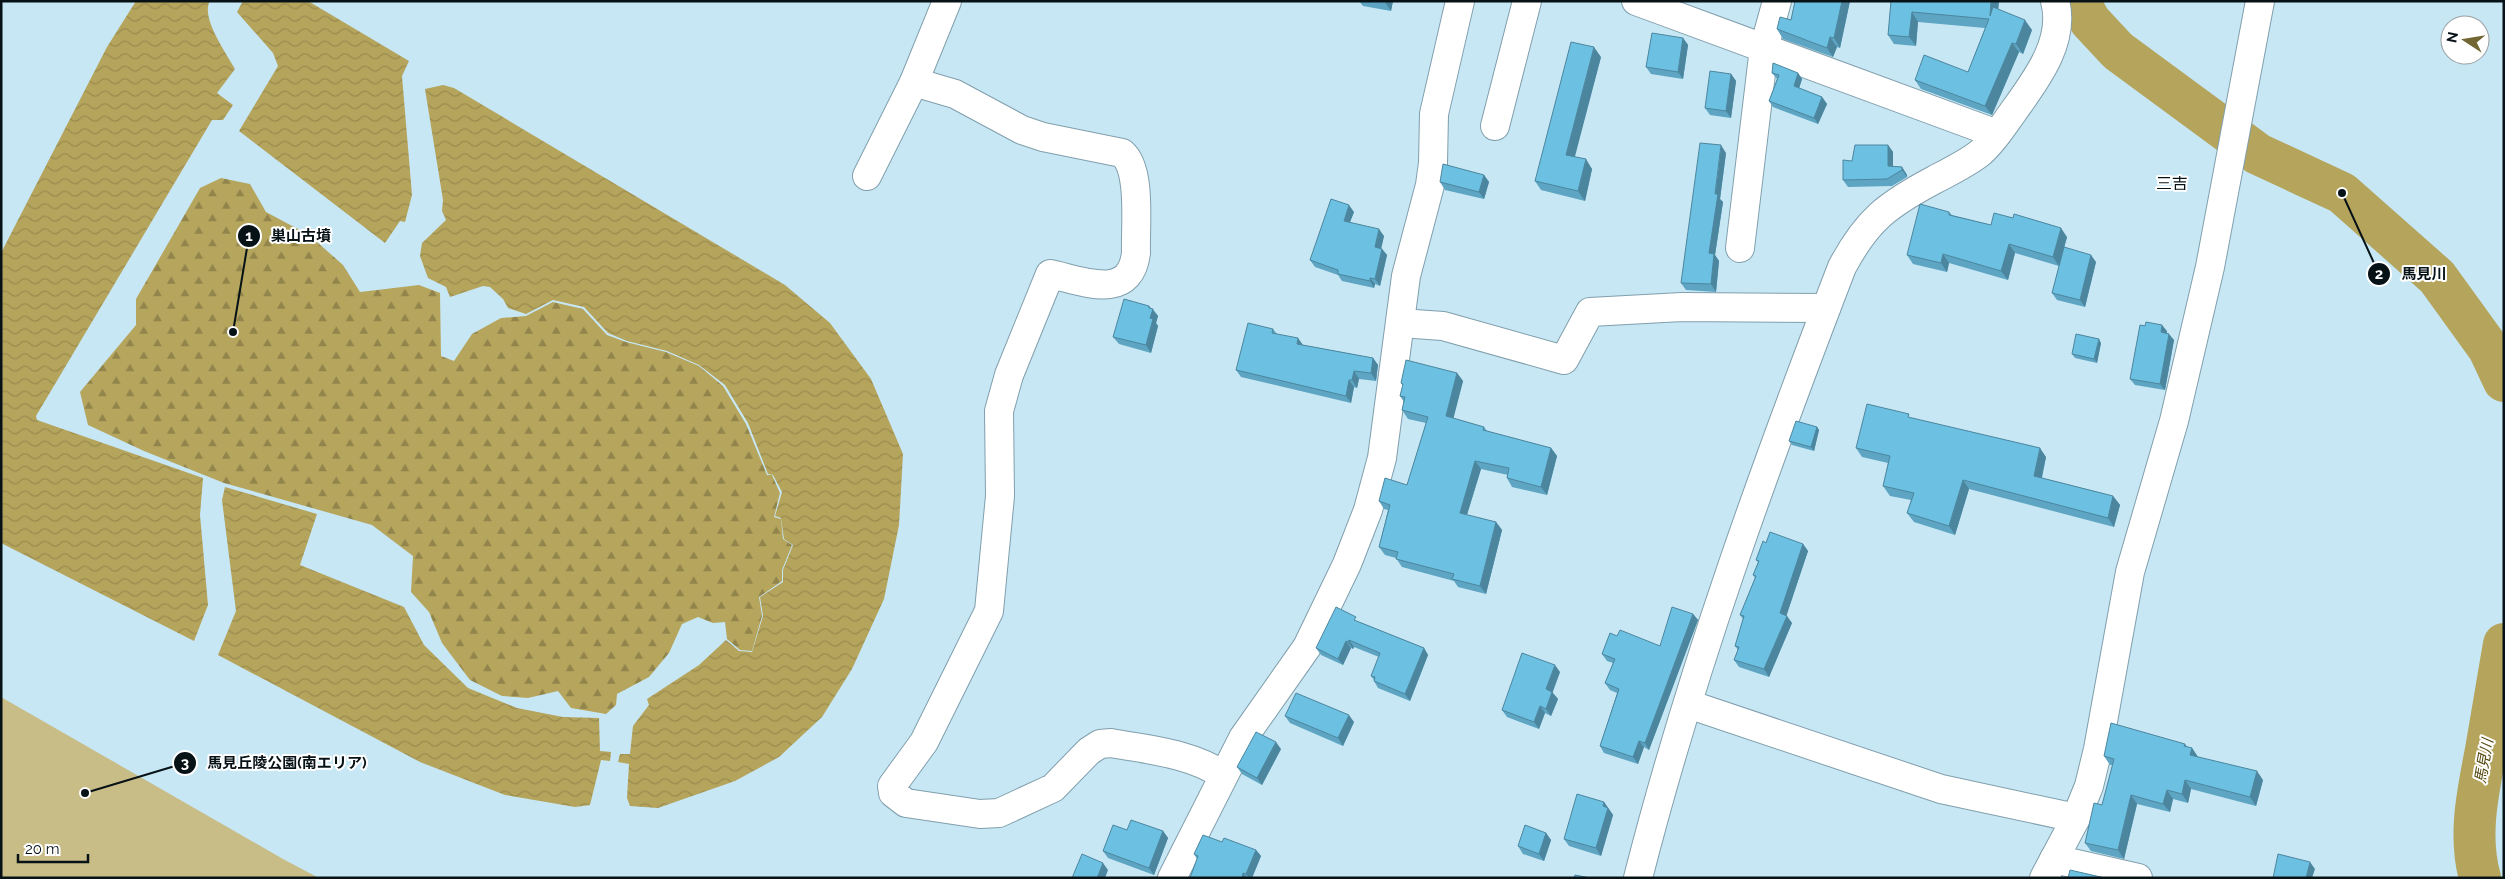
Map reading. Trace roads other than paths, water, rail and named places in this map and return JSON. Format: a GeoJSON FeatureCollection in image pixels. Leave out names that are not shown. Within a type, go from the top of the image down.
{"type":"FeatureCollection","features":[{"type":"Feature","properties":{"kind":"street"},"geometry":{"type":"LineString","coordinates":[[867,176],[914,82],[947,1]]}},
{"type":"Feature","properties":{"kind":"street"},"geometry":{"type":"LineString","coordinates":[[1172,878],[1223,775],[1259,713],[1307,647],[1359,535],[1377,482],[1382,458],[1406,276],[1430,185],[1433,163],[1434,114],[1460,1]]}},
{"type":"Feature","properties":{"kind":"street"},"geometry":{"type":"LineString","coordinates":[[1495,126],[1527,1]]}},
{"type":"Feature","properties":{"kind":"street"},"geometry":{"type":"LineString","coordinates":[[1636,1],[1997,134]]}},
{"type":"Feature","properties":{"kind":"street"},"geometry":{"type":"LineString","coordinates":[[1740,248],[1764,48],[1777,1]]}},
{"type":"Feature","properties":{"kind":"street"},"geometry":{"type":"LineString","coordinates":[[1638,878],[1653,818],[1688,704],[1752,510],[1842,267],[1868,226],[1887,208],[1980,153],[1997,134],[2040,74],[2049,54],[2055,31],[2057,9],[2055,1]]}},
{"type":"Feature","properties":{"kind":"street"},"geometry":{"type":"LineString","coordinates":[[2138,878],[2049,868],[2076,818],[2089,786],[2098,748],[2130,572],[2176,411],[2210,267],[2260,1]]}},
{"type":"Feature","properties":{"kind":"street"},"geometry":{"type":"LineString","coordinates":[[914,82],[955,94],[1022,130],[1042,137],[1122,153],[1129,159],[1134,172],[1136,253],[1134,266],[1128,277],[1117,283],[1102,285],[1050,274],[1009,374],[999,411],[1000,496],[988,611],[924,742],[892,786],[893,793],[906,803],[980,814],[1000,813],[1052,788],[1089,751],[1100,744],[1111,743],[1192,759],[1208,765],[1223,775]]}},
{"type":"Feature","properties":{"kind":"street"},"geometry":{"type":"LineString","coordinates":[[1400,323],[1443,326],[1564,360],[1590,312],[1682,307],[1826,308]]}},
{"type":"Feature","properties":{"kind":"street"},"geometry":{"type":"LineString","coordinates":[[1688,704],[1941,789],[2076,818]]}},
{"type":"Feature","properties":{"kind":"water"},"geometry":{"type":"Polygon","coordinates":[[[136,1],[210,1],[208,8],[211,26],[235,69],[217,93],[233,105],[223,120],[212,120],[36,416],[37,420],[203,478],[200,515],[208,605],[194,641],[1,543],[1,253],[107,47],[136,1]]]}},
{"type":"Feature","properties":{"kind":"water"},"geometry":{"type":"Polygon","coordinates":[[[243,1],[308,1],[409,61],[402,76],[412,195],[405,222],[400,221],[385,243],[239,131],[278,66],[273,53],[237,12],[243,1]]]}},
{"type":"Feature","properties":{"kind":"water"},"geometry":{"type":"Polygon","coordinates":[[[443,85],[454,88],[785,285],[830,323],[871,379],[903,454],[899,525],[884,599],[852,669],[822,717],[779,757],[735,781],[658,808],[630,806],[627,798],[629,764],[618,762],[620,754],[630,754],[633,726],[649,705],[647,699],[699,665],[726,640],[739,651],[752,652],[763,616],[760,597],[783,582],[783,570],[793,545],[784,539],[781,518],[775,516],[782,492],[773,475],[768,474],[748,423],[725,385],[699,365],[667,351],[627,341],[608,333],[584,307],[553,300],[526,314],[508,308],[503,299],[490,287],[483,286],[450,297],[446,287],[428,278],[420,256],[422,243],[446,220],[442,211],[443,200],[425,89],[443,85]]]}},
{"type":"Feature","properties":{"kind":"water"},"geometry":{"type":"Polygon","coordinates":[[[225,487],[317,514],[300,565],[404,607],[424,645],[468,688],[517,708],[563,717],[599,718],[600,751],[611,752],[610,761],[601,760],[590,805],[575,807],[505,795],[420,762],[218,655],[236,611],[222,500],[225,487]]]}},
{"type":"Feature","properties":{"kind":"waterway","name":"馬見川"},"geometry":{"type":"LineString","coordinates":[[2079,1],[2090,21],[2118,51],[2258,154],[2342,193],[2437,277],[2489,349],[2504,381]]}},
{"type":"Feature","properties":{"kind":"waterway","name":"馬見川"},"geometry":{"type":"LineString","coordinates":[[2480,878],[2476,862],[2476,814],[2504,644]]}},
{"type":"Feature","properties":{"kind":"place","name":"馬見川"},"geometry":{"type":"Point","coordinates":[2342,193]}},
{"type":"Feature","properties":{"kind":"place","name":"巣山古墳"},"geometry":{"type":"Point","coordinates":[233,332]}},
{"type":"Feature","properties":{"kind":"place","name":"馬見丘陵公園(南エリア)"},"geometry":{"type":"Point","coordinates":[85,793]}},
{"type":"Feature","properties":{"kind":"district","name":"三吉"},"geometry":{"type":"Point","coordinates":[2172,183]}}]}
